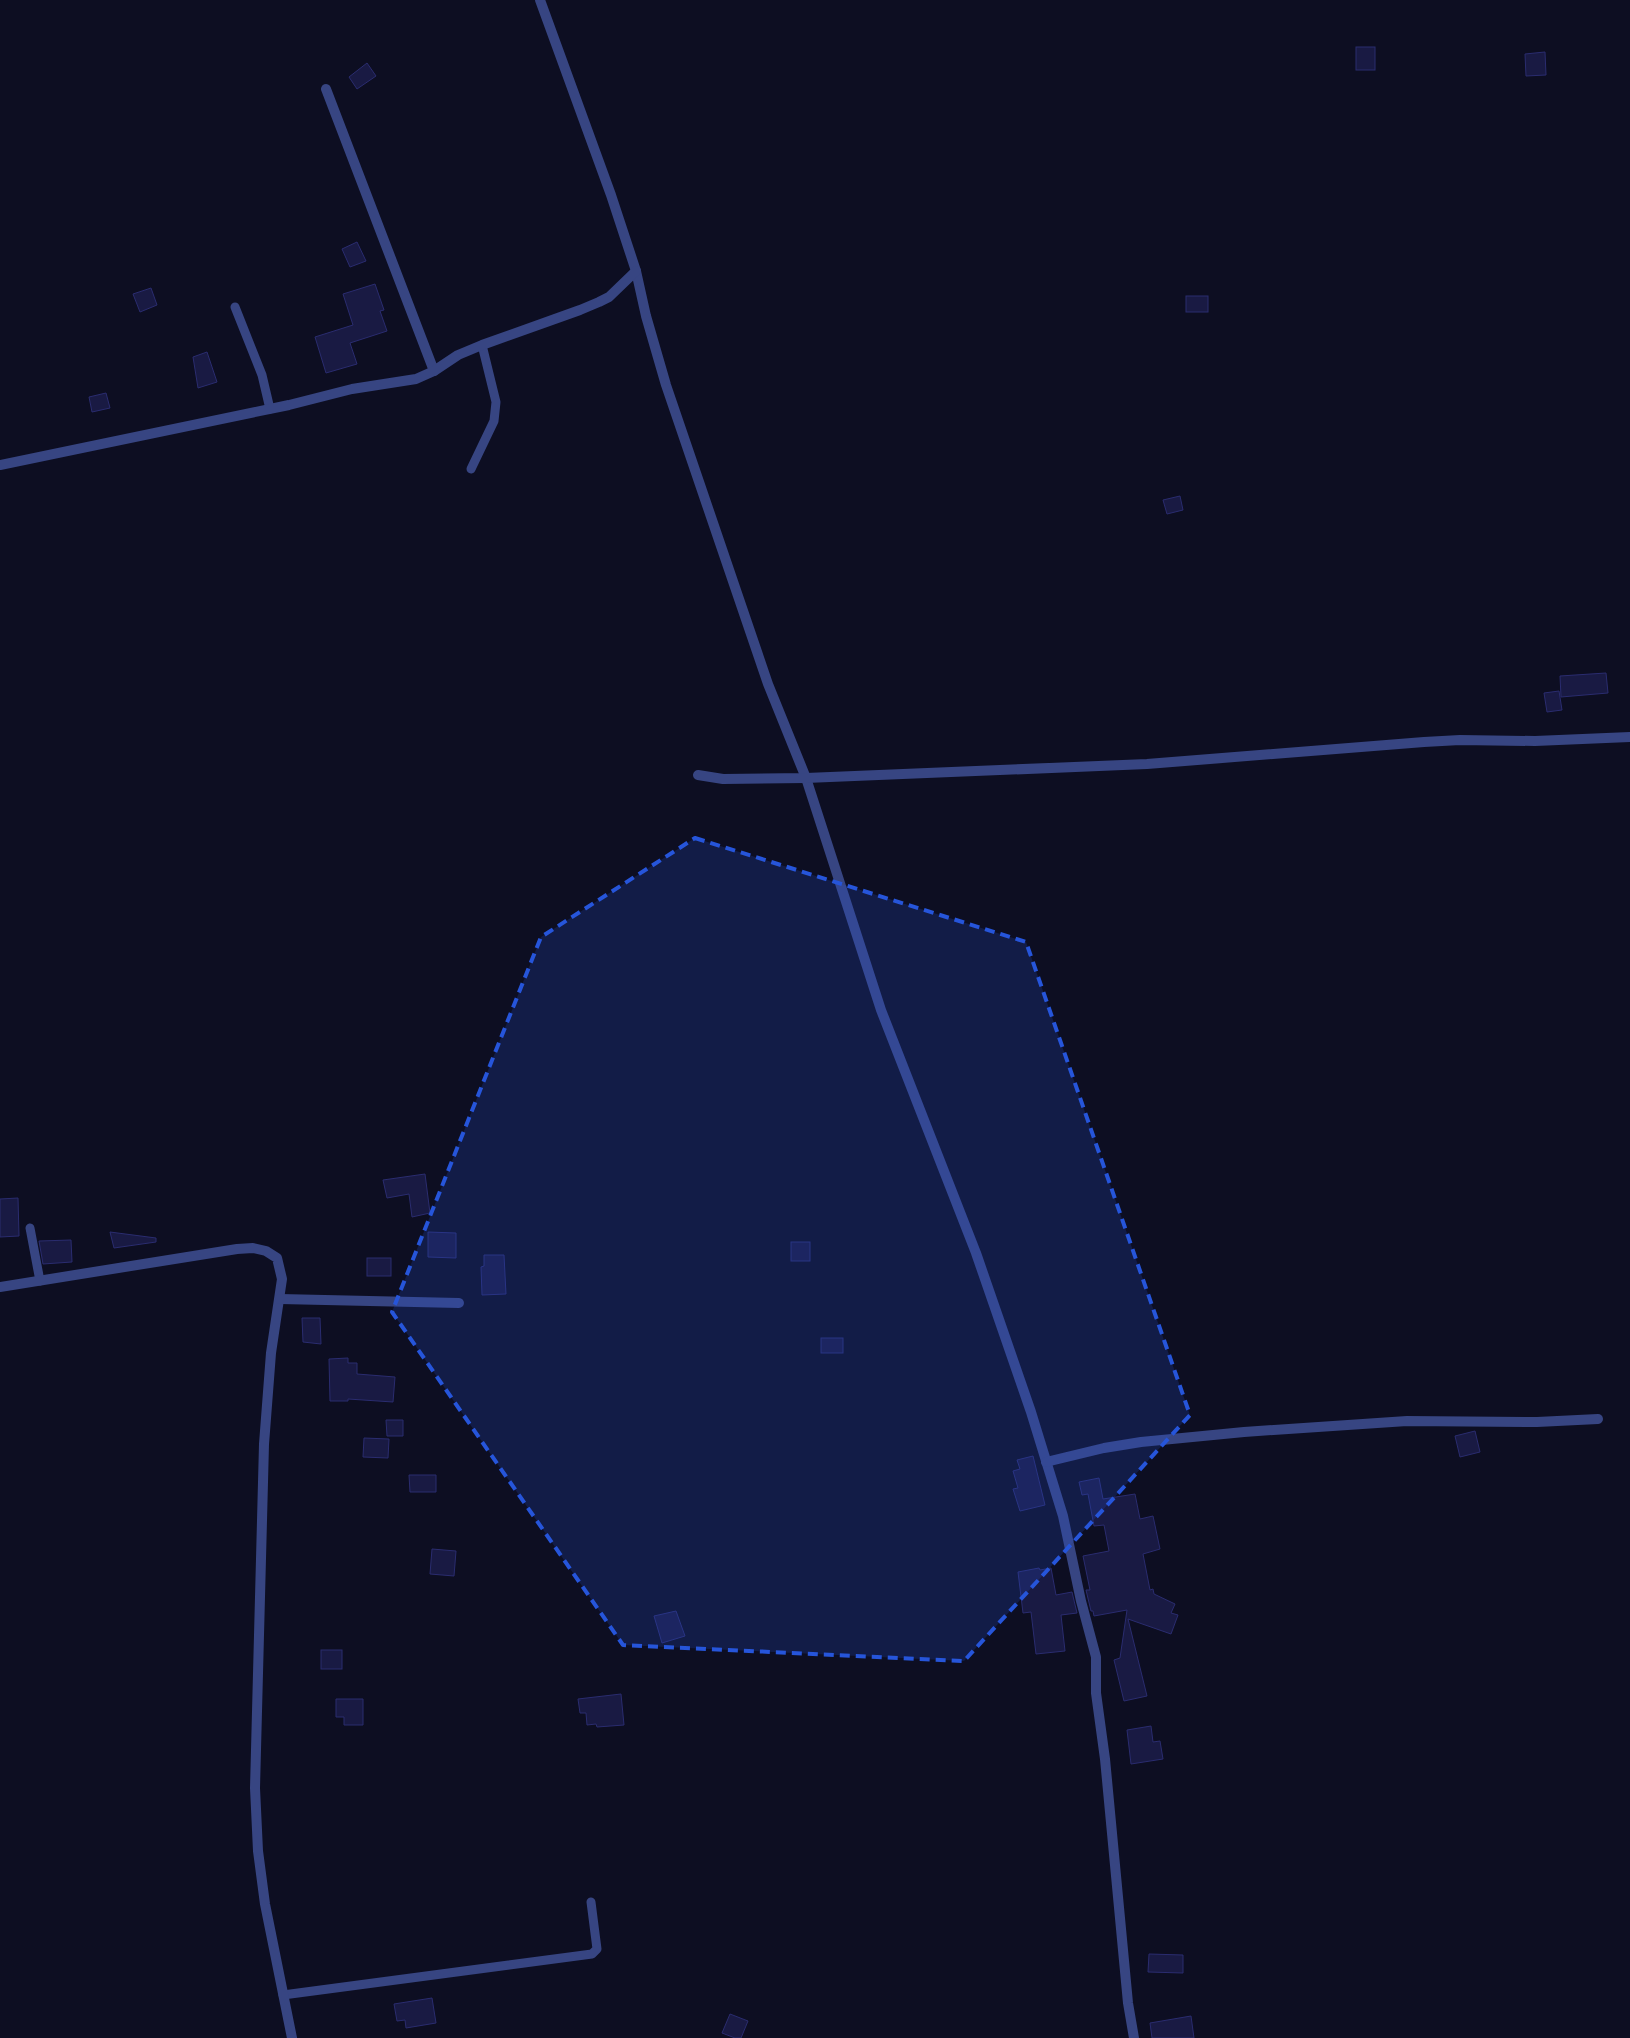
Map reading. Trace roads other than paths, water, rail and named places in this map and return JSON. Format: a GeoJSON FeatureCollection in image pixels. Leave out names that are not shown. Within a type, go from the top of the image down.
{"type":"FeatureCollection","features":[{"type":"Feature","properties":{"kind":"street"},"geometry":{"type":"LineString","coordinates":[[540,0],[611,195],[636,271],[648,325],[689,454],[768,684],[806,778],[881,1010],[976,1253],[1063,1516],[1081,1601],[1096,1657],[1096,1693],[1105,1759],[1127,1993],[1134,2038]]}},
{"type":"Feature","properties":{"kind":"street"},"geometry":{"type":"LineString","coordinates":[[326,89],[434,371]]}},
{"type":"Feature","properties":{"kind":"street"},"geometry":{"type":"LineString","coordinates":[[0,465],[270,409],[352,389],[416,379],[434,371],[458,355],[482,344],[599,302],[609,297],[636,271]]}},
{"type":"Feature","properties":{"kind":"street"},"geometry":{"type":"LineString","coordinates":[[698,774],[722,779],[806,778],[1147,764],[1460,740],[1535,741],[1630,737]]}},
{"type":"Feature","properties":{"kind":"street"},"geometry":{"type":"LineString","coordinates":[[0,1287],[237,1249],[253,1248],[266,1251],[277,1258],[282,1279],[271,1354],[264,1444],[255,1788],[258,1851],[264,1895],[292,2038]]}},
{"type":"Feature","properties":{"kind":"street"},"geometry":{"type":"LineString","coordinates":[[280,1299],[459,1303]]}},
{"type":"Feature","properties":{"kind":"street"},"geometry":{"type":"LineString","coordinates":[[1046,1462],[1104,1448],[1141,1442],[1244,1432],[1407,1421],[1537,1422],[1598,1419]]}},
{"type":"Feature","properties":{"kind":"lane"},"geometry":{"type":"LineString","coordinates":[[235,308],[262,375],[270,409]]}},
{"type":"Feature","properties":{"kind":"lane"},"geometry":{"type":"LineString","coordinates":[[471,469],[494,420],[496,402],[482,344]]}},
{"type":"Feature","properties":{"kind":"lane"},"geometry":{"type":"LineString","coordinates":[[30,1228],[40,1281]]}},
{"type":"Feature","properties":{"kind":"lane"},"geometry":{"type":"LineString","coordinates":[[283,1995],[592,1954],[597,1949],[597,1941],[590,1902]]}}]}
